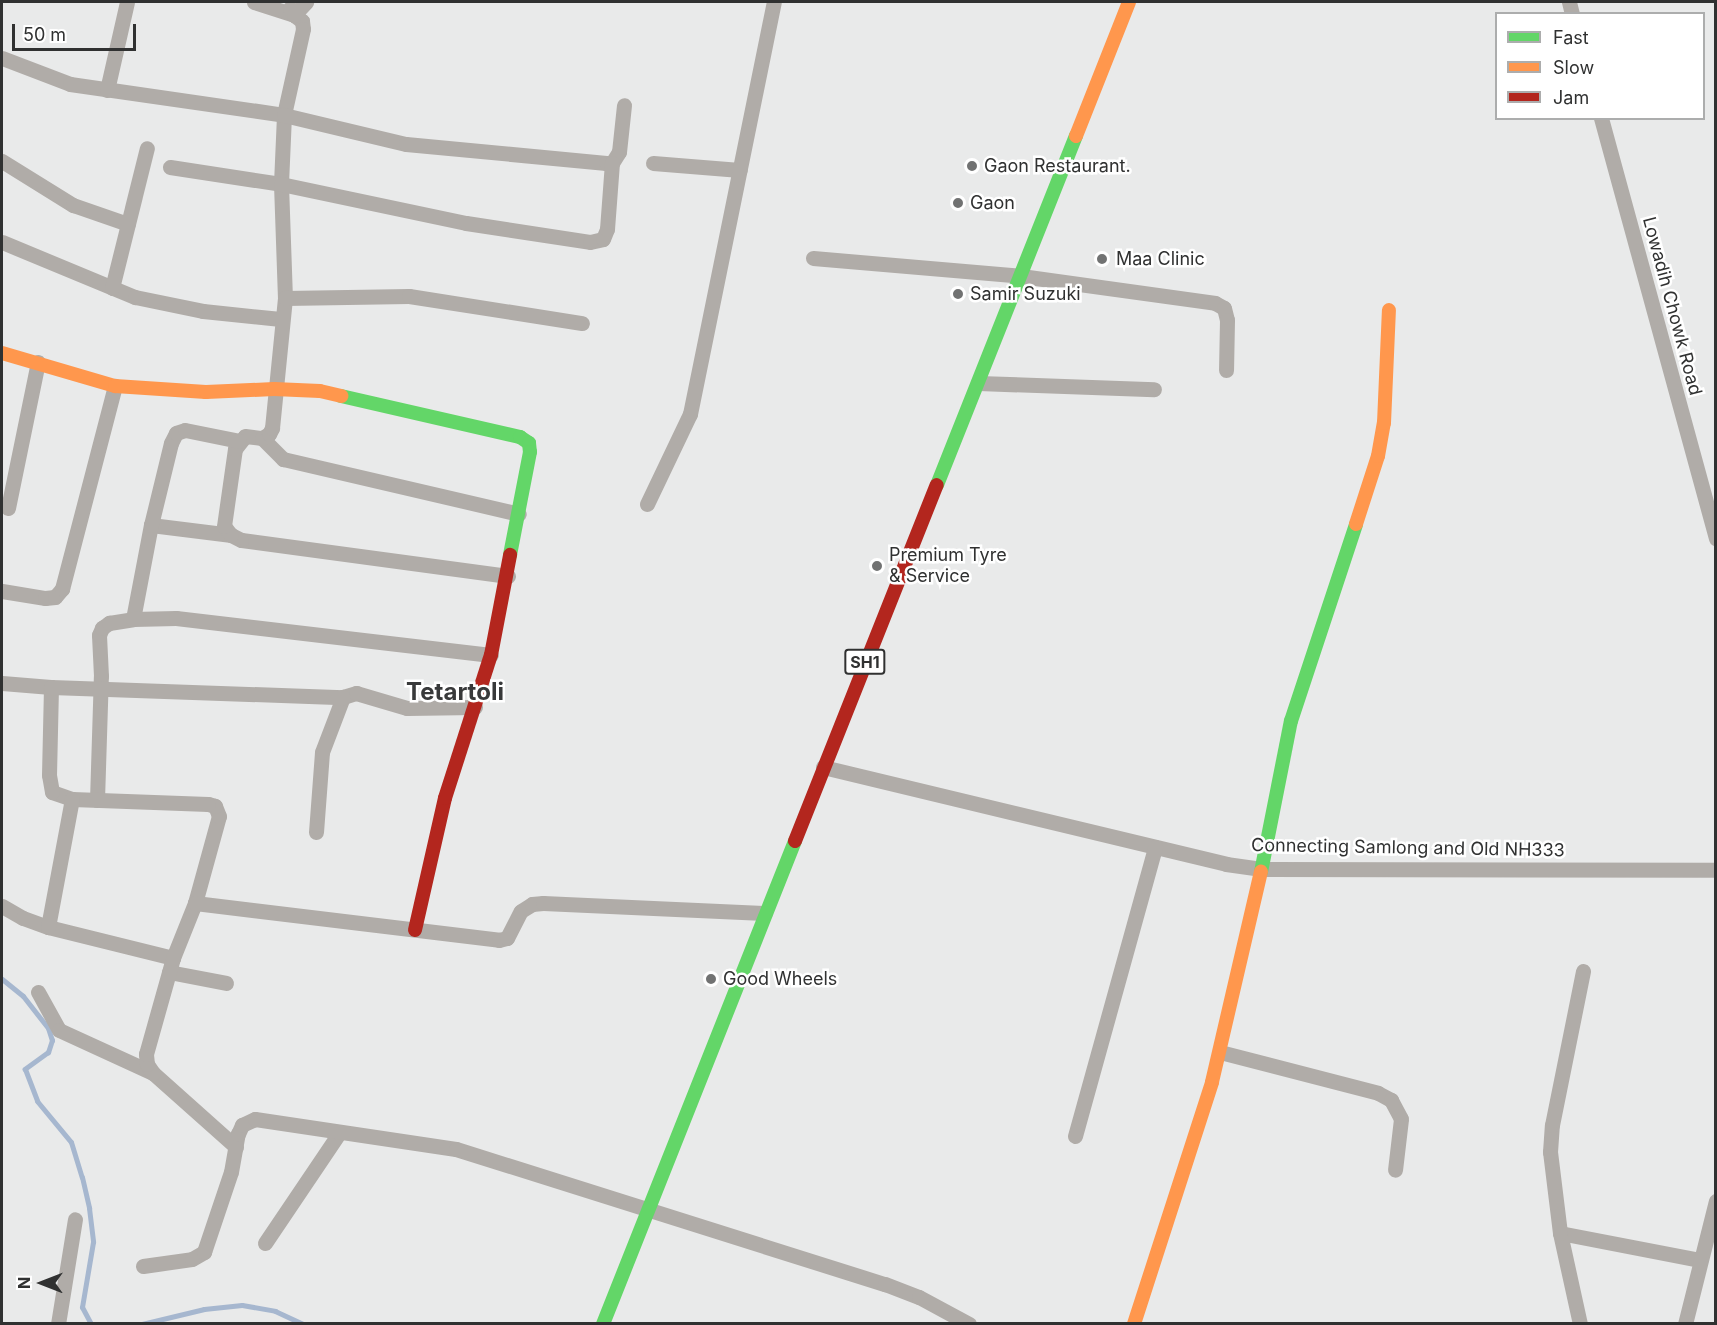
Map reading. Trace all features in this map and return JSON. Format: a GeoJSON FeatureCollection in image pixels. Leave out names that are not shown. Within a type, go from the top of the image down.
{"type":"FeatureCollection","features":[{"type":"Feature","properties":{"kind":"street"},"geometry":{"type":"LineString","coordinates":[[107,90],[127,2]]}},
{"type":"Feature","properties":{"kind":"street"},"geometry":{"type":"LineString","coordinates":[[231,535],[225,526],[225,515],[235,449],[245,436],[262,438],[269,434],[272,428],[274,389],[285,297],[281,184],[284,115],[303,29],[302,21],[294,15],[254,2]]}},
{"type":"Feature","properties":{"kind":"street"},"geometry":{"type":"LineString","coordinates":[[286,2],[294,15]]}},
{"type":"Feature","properties":{"kind":"street"},"geometry":{"type":"LineString","coordinates":[[294,15],[306,2]]}},
{"type":"Feature","properties":{"kind":"street"},"geometry":{"type":"LineString","coordinates":[[647,504],[690,414],[774,2]]}},
{"type":"Feature","properties":{"kind":"street","name":"SH1"},"geometry":{"type":"LineString","coordinates":[[606,1322],[647,1211],[765,913],[1130,2]]}},
{"type":"Feature","properties":{"kind":"street"},"geometry":{"type":"LineString","coordinates":[[2,58],[57,81],[284,115],[406,144],[612,163]]}},
{"type":"Feature","properties":{"kind":"street"},"geometry":{"type":"LineString","coordinates":[[170,167],[281,184],[466,224],[590,242],[603,239],[607,229],[612,163],[621,144],[624,105]]}},
{"type":"Feature","properties":{"kind":"street","name":"Lowadih Chowk Road"},"geometry":{"type":"LineString","coordinates":[[1601,120],[1716,539]]}},
{"type":"Feature","properties":{"kind":"street"},"geometry":{"type":"LineString","coordinates":[[112,288],[147,148]]}},
{"type":"Feature","properties":{"kind":"street"},"geometry":{"type":"LineString","coordinates":[[2,161],[73,205],[128,224]]}},
{"type":"Feature","properties":{"kind":"street"},"geometry":{"type":"LineString","coordinates":[[653,163],[740,170]]}},
{"type":"Feature","properties":{"kind":"street"},"geometry":{"type":"LineString","coordinates":[[2,242],[112,288],[164,304],[281,319]]}},
{"type":"Feature","properties":{"kind":"street"},"geometry":{"type":"LineString","coordinates":[[813,258],[1021,276],[1215,303],[1224,309],[1227,320],[1226,370]]}},
{"type":"Feature","properties":{"kind":"street"},"geometry":{"type":"LineString","coordinates":[[285,297],[409,296],[582,323]]}},
{"type":"Feature","properties":{"kind":"street"},"geometry":{"type":"LineString","coordinates":[[1134,1323],[1220,1052],[1262,869],[1291,721],[1382,441],[1389,310]]}},
{"type":"Feature","properties":{"kind":"street"},"geometry":{"type":"LineString","coordinates":[[2,353],[115,386],[206,392],[274,389],[320,391],[520,437],[529,443],[530,452],[508,576],[491,655],[445,798],[415,930]]}},
{"type":"Feature","properties":{"kind":"street"},"geometry":{"type":"LineString","coordinates":[[8,508],[38,362]]}},
{"type":"Feature","properties":{"kind":"street"},"geometry":{"type":"LineString","coordinates":[[978,383],[1154,389]]}},
{"type":"Feature","properties":{"kind":"street"},"geometry":{"type":"LineString","coordinates":[[2,591],[45,598],[56,597],[62,589],[115,386]]}},
{"type":"Feature","properties":{"kind":"street"},"geometry":{"type":"LineString","coordinates":[[133,619],[151,525],[171,443],[176,433],[185,430],[239,441]]}},
{"type":"Feature","properties":{"kind":"street"},"geometry":{"type":"LineString","coordinates":[[262,438],[283,459],[519,514]]}},
{"type":"Feature","properties":{"kind":"street"},"geometry":{"type":"LineString","coordinates":[[151,525],[231,535],[241,540],[323,553],[508,576]]}},
{"type":"Feature","properties":{"kind":"street"},"geometry":{"type":"LineString","coordinates":[[98,800],[101,687],[99,635],[102,628],[109,623],[133,619],[176,618],[491,655]]}},
{"type":"Feature","properties":{"kind":"street"},"geometry":{"type":"LineString","coordinates":[[2,683],[51,687],[343,697],[356,693],[407,708],[475,707]]}},
{"type":"Feature","properties":{"kind":"street"},"geometry":{"type":"LineString","coordinates":[[51,687],[50,785],[52,792],[72,799],[208,804],[215,806],[219,816],[195,903],[171,965],[146,1054],[147,1064],[153,1074]]}},
{"type":"Feature","properties":{"kind":"street"},"geometry":{"type":"LineString","coordinates":[[316,832],[322,752],[343,697]]}},
{"type":"Feature","properties":{"kind":"street","name":"Connecting Samlong and Old NH333"},"geometry":{"type":"LineString","coordinates":[[823,767],[1226,864],[1262,869],[1716,870]]}},
{"type":"Feature","properties":{"kind":"street"},"geometry":{"type":"LineString","coordinates":[[48,927],[72,799]]}},
{"type":"Feature","properties":{"kind":"street"},"geometry":{"type":"LineString","coordinates":[[1076,1136],[1155,847]]}},
{"type":"Feature","properties":{"kind":"street"},"geometry":{"type":"LineString","coordinates":[[195,903],[499,940],[507,938],[520,911],[532,904],[765,913]]}},
{"type":"Feature","properties":{"kind":"street"},"geometry":{"type":"LineString","coordinates":[[2,906],[22,918],[48,927],[226,982]]}},
{"type":"Feature","properties":{"kind":"street"},"geometry":{"type":"LineString","coordinates":[[1580,1323],[1560,1233],[1551,1173],[1552,1125],[1583,971]]}},
{"type":"Feature","properties":{"kind":"street"},"geometry":{"type":"LineString","coordinates":[[38,992],[59,1030],[153,1074],[236,1147]]}},
{"type":"Feature","properties":{"kind":"street"},"geometry":{"type":"LineString","coordinates":[[1220,1052],[1378,1093],[1391,1100],[1401,1119],[1395,1170]]}},
{"type":"Feature","properties":{"kind":"street"},"geometry":{"type":"LineString","coordinates":[[143,1266],[192,1259],[204,1252],[231,1172],[242,1125],[255,1119],[456,1149],[647,1211],[885,1284],[920,1298],[969,1323]]}},
{"type":"Feature","properties":{"kind":"street"},"geometry":{"type":"LineString","coordinates":[[265,1243],[340,1132]]}},
{"type":"Feature","properties":{"kind":"street"},"geometry":{"type":"LineString","coordinates":[[1685,1323],[1716,1201]]}},
{"type":"Feature","properties":{"kind":"street"},"geometry":{"type":"LineString","coordinates":[[58,1323],[75,1219]]}},
{"type":"Feature","properties":{"kind":"street"},"geometry":{"type":"LineString","coordinates":[[1560,1233],[1700,1260]]}},
{"type":"Feature","properties":{"kind":"waterway"},"geometry":{"type":"LineString","coordinates":[[2,979],[23,996],[48,1028],[52,1040],[48,1052],[25,1069],[37,1101],[71,1142],[82,1177],[93,1242],[82,1307],[91,1324]]}},
{"type":"Feature","properties":{"kind":"waterway"},"geometry":{"type":"LineString","coordinates":[[142,1324],[204,1309],[242,1305],[275,1311],[303,1324]]}},
{"type":"Feature","properties":{"kind":"traffic: fast"},"geometry":{"type":"LineString","coordinates":[[937,485],[1076,136]]}},
{"type":"Feature","properties":{"kind":"traffic: fast"},"geometry":{"type":"LineString","coordinates":[[341,396],[520,437],[529,443],[530,452],[510,555]]}},
{"type":"Feature","properties":{"kind":"traffic: fast"},"geometry":{"type":"LineString","coordinates":[[1261,872],[1291,721],[1356,524]]}},
{"type":"Feature","properties":{"kind":"traffic: fast"},"geometry":{"type":"LineString","coordinates":[[603,1324],[795,841]]}},
{"type":"Feature","properties":{"kind":"traffic: slow"},"geometry":{"type":"LineString","coordinates":[[1076,136],[1129,2]]}},
{"type":"Feature","properties":{"kind":"traffic: slow"},"geometry":{"type":"LineString","coordinates":[[1356,524],[1378,456],[1384,423],[1389,310]]}},
{"type":"Feature","properties":{"kind":"traffic: slow"},"geometry":{"type":"LineString","coordinates":[[2,353],[115,386],[206,392],[274,389],[320,391],[341,396]]}},
{"type":"Feature","properties":{"kind":"traffic: slow"},"geometry":{"type":"LineString","coordinates":[[1134,1324],[1212,1082],[1261,872]]}},
{"type":"Feature","properties":{"kind":"traffic: jam"},"geometry":{"type":"LineString","coordinates":[[795,841],[937,485]]}},
{"type":"Feature","properties":{"kind":"traffic: jam"},"geometry":{"type":"LineString","coordinates":[[415,930],[445,798],[491,655],[510,555]]}},
{"type":"Feature","properties":{"kind":"place","name":"Gaon Restaurant."},"geometry":{"type":"Point","coordinates":[972,166]}},
{"type":"Feature","properties":{"kind":"place","name":"Gaon"},"geometry":{"type":"Point","coordinates":[958,203]}},
{"type":"Feature","properties":{"kind":"place","name":"Maa Clinic"},"geometry":{"type":"Point","coordinates":[1102,259]}},
{"type":"Feature","properties":{"kind":"place","name":"Samir Suzuki"},"geometry":{"type":"Point","coordinates":[958,294]}},
{"type":"Feature","properties":{"kind":"place","name":"Premium Tyre & Service"},"geometry":{"type":"Point","coordinates":[877,566]}},
{"type":"Feature","properties":{"kind":"place","name":"Good Wheels"},"geometry":{"type":"Point","coordinates":[711,979]}},
{"type":"Feature","properties":{"kind":"district","name":"Tetartoli"},"geometry":{"type":"Point","coordinates":[455,692]}}]}
